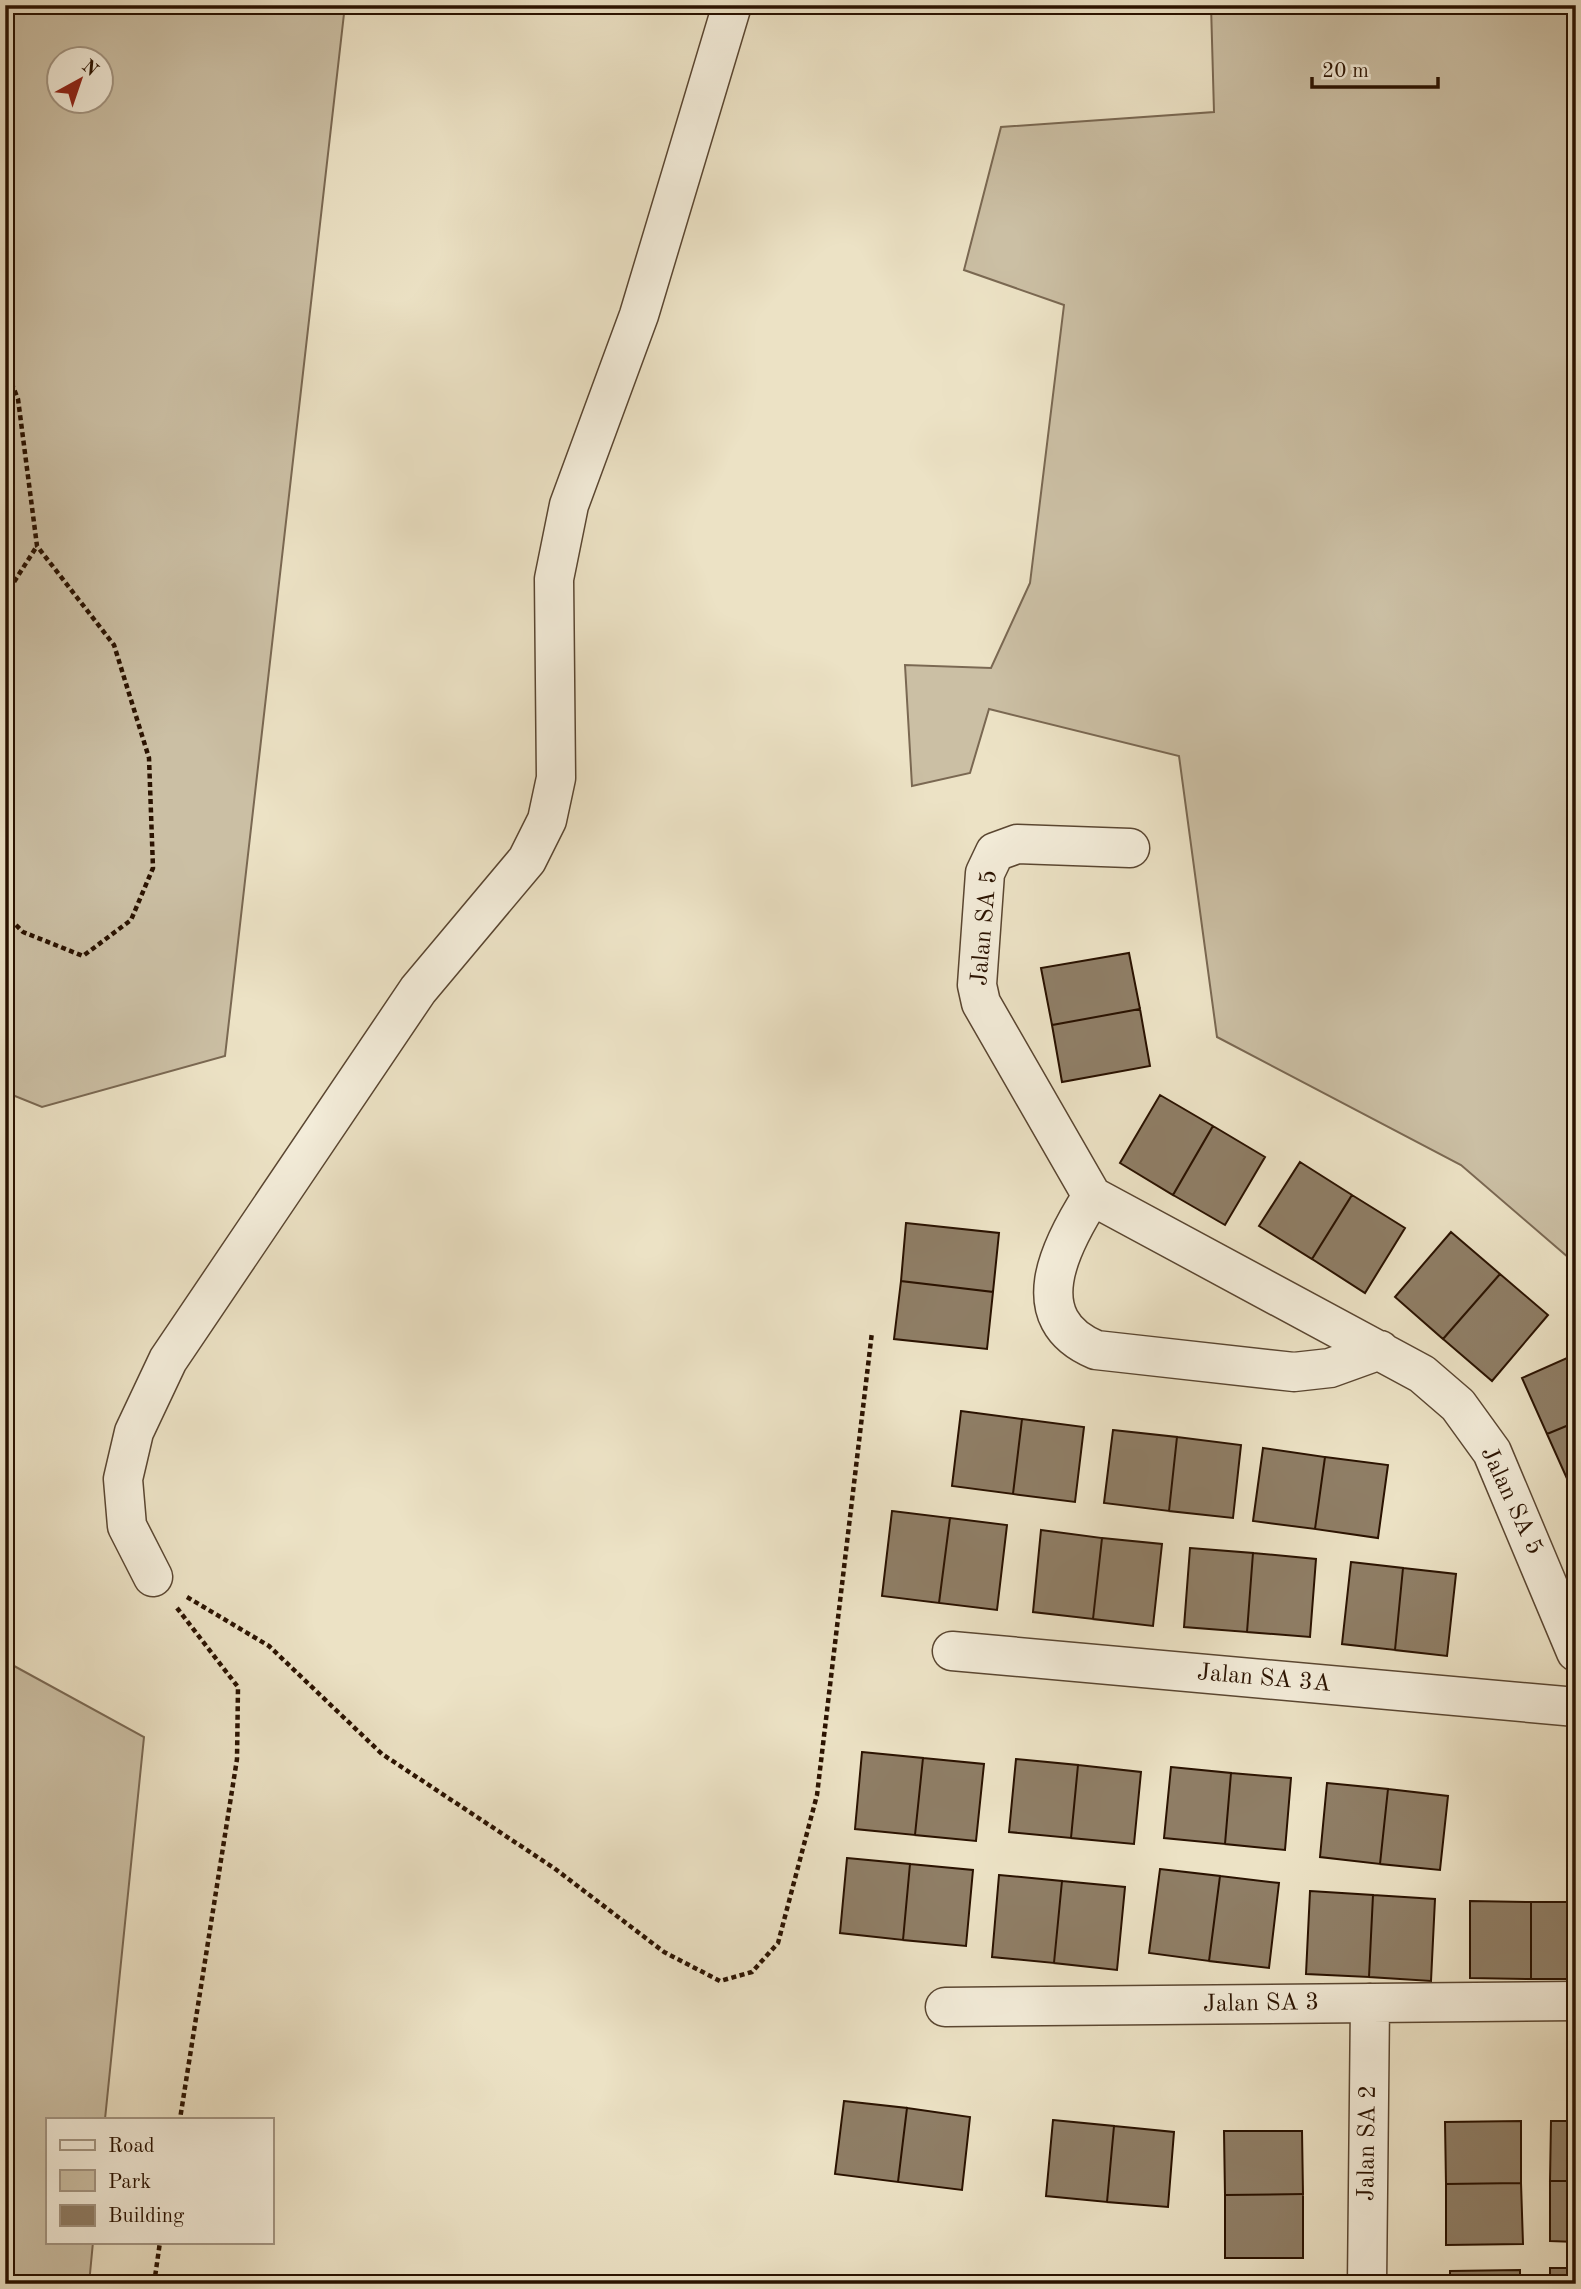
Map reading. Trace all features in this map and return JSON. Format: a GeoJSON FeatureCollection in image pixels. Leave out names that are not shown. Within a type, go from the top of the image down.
{"type":"FeatureCollection","features":[{"type":"Feature","properties":{"kind":"street"},"geometry":{"type":"LineString","coordinates":[[153,1577],[127,1526],[123,1479],[134,1432],[169,1360],[418,990],[527,860],[547,820],[556,778],[554,579],[569,505],[639,314],[732,5]]}},
{"type":"Feature","properties":{"kind":"street","name":"Jalan SA 5"},"geometry":{"type":"LineString","coordinates":[[1130,848],[1017,844],[995,852],[985,873],[978,994],[1092,1196],[1380,1350],[1422,1374],[1458,1405],[1492,1452],[1576,1652]]}},
{"type":"Feature","properties":{"kind":"street"},"geometry":{"type":"LineString","coordinates":[[1092,1196],[1062,1251],[1053,1301],[1056,1318],[1064,1331],[1078,1343],[1096,1350],[1294,1372],[1331,1368],[1380,1350]]}},
{"type":"Feature","properties":{"kind":"street","name":"Jalan SA 3A"},"geometry":{"type":"LineString","coordinates":[[952,1651],[1576,1707]]}},
{"type":"Feature","properties":{"kind":"street","name":"Jalan SA 3"},"geometry":{"type":"LineString","coordinates":[[945,2007],[1576,2001]]}},
{"type":"Feature","properties":{"kind":"street","name":"Jalan SA 2"},"geometry":{"type":"LineString","coordinates":[[1367,2284],[1370,2003]]}},
{"type":"Feature","properties":{"kind":"path"},"geometry":{"type":"LineString","coordinates":[[5,367],[18,399],[37,546],[114,645],[149,758],[153,868],[131,920],[83,956],[23,932],[5,914]]}},
{"type":"Feature","properties":{"kind":"path"},"geometry":{"type":"LineString","coordinates":[[5,596],[37,546]]}},
{"type":"Feature","properties":{"kind":"path"},"geometry":{"type":"LineString","coordinates":[[153,1577],[269,1646],[382,1754],[554,1868],[664,1952],[720,1981],[752,1972],[778,1943],[817,1795],[872,1332]]}},
{"type":"Feature","properties":{"kind":"path"},"geometry":{"type":"LineString","coordinates":[[153,1577],[239,1687],[236,1759],[180,2118]]}},
{"type":"Feature","properties":{"kind":"path"},"geometry":{"type":"LineString","coordinates":[[154,2284],[160,2244]]}},
{"type":"Feature","properties":{"kind":"green space"},"geometry":{"type":"Polygon","coordinates":[[[5,5],[345,5],[225,1056],[42,1107],[5,1092],[5,5]]]}},
{"type":"Feature","properties":{"kind":"green space"},"geometry":{"type":"Polygon","coordinates":[[[1211,5],[1576,5],[1576,1264],[1461,1165],[1217,1037],[1179,756],[989,709],[970,773],[912,786],[905,665],[991,668],[1030,583],[1064,305],[964,270],[1001,127],[1214,112],[1211,5]]]}},
{"type":"Feature","properties":{"kind":"green space"},"geometry":{"type":"Polygon","coordinates":[[[5,1661],[144,1737],[105,2118],[46,2118],[46,2244],[93,2244],[89,2284],[5,2284],[5,1661]]]}},
{"type":"Feature","properties":{"kind":"building"},"geometry":{"type":"Polygon","coordinates":[[[1129,953],[1140,1009],[1052,1025],[1041,968],[1129,953]]]}},
{"type":"Feature","properties":{"kind":"building"},"geometry":{"type":"Polygon","coordinates":[[[1140,1009],[1150,1066],[1062,1082],[1052,1025],[1140,1009]]]}},
{"type":"Feature","properties":{"kind":"building"},"geometry":{"type":"Polygon","coordinates":[[[1160,1095],[1213,1126],[1173,1195],[1120,1163],[1160,1095]]]}},
{"type":"Feature","properties":{"kind":"building"},"geometry":{"type":"Polygon","coordinates":[[[1213,1126],[1265,1157],[1225,1225],[1173,1195],[1213,1126]]]}},
{"type":"Feature","properties":{"kind":"building"},"geometry":{"type":"Polygon","coordinates":[[[1300,1162],[1352,1195],[1312,1259],[1259,1226],[1300,1162]]]}},
{"type":"Feature","properties":{"kind":"building"},"geometry":{"type":"Polygon","coordinates":[[[1352,1195],[1405,1228],[1365,1293],[1312,1259],[1352,1195]]]}},
{"type":"Feature","properties":{"kind":"building"},"geometry":{"type":"Polygon","coordinates":[[[906,1223],[999,1233],[993,1292],[901,1281],[906,1223]]]}},
{"type":"Feature","properties":{"kind":"building"},"geometry":{"type":"Polygon","coordinates":[[[1451,1232],[1500,1274],[1443,1339],[1395,1297],[1451,1232]]]}},
{"type":"Feature","properties":{"kind":"building"},"geometry":{"type":"Polygon","coordinates":[[[1500,1274],[1548,1315],[1492,1381],[1443,1339],[1500,1274]]]}},
{"type":"Feature","properties":{"kind":"building"},"geometry":{"type":"Polygon","coordinates":[[[901,1281],[993,1292],[987,1349],[894,1339],[901,1281]]]}},
{"type":"Feature","properties":{"kind":"building"},"geometry":{"type":"Polygon","coordinates":[[[1576,1354],[1576,1422],[1547,1434],[1522,1378],[1576,1354]]]}},
{"type":"Feature","properties":{"kind":"building"},"geometry":{"type":"Polygon","coordinates":[[[961,1411],[1022,1419],[1013,1494],[952,1486],[961,1411]]]}},
{"type":"Feature","properties":{"kind":"building"},"geometry":{"type":"Polygon","coordinates":[[[1022,1419],[1084,1427],[1075,1502],[1013,1494],[1022,1419]]]}},
{"type":"Feature","properties":{"kind":"building"},"geometry":{"type":"Polygon","coordinates":[[[1576,1422],[1576,1490],[1573,1492],[1547,1434],[1576,1422]]]}},
{"type":"Feature","properties":{"kind":"building"},"geometry":{"type":"Polygon","coordinates":[[[1113,1430],[1177,1437],[1169,1511],[1104,1503],[1113,1430]]]}},
{"type":"Feature","properties":{"kind":"building"},"geometry":{"type":"Polygon","coordinates":[[[1177,1437],[1241,1445],[1233,1518],[1169,1511],[1177,1437]]]}},
{"type":"Feature","properties":{"kind":"building"},"geometry":{"type":"Polygon","coordinates":[[[1263,1448],[1325,1457],[1315,1529],[1253,1521],[1263,1448]]]}},
{"type":"Feature","properties":{"kind":"building"},"geometry":{"type":"Polygon","coordinates":[[[1325,1457],[1388,1465],[1378,1538],[1315,1529],[1325,1457]]]}},
{"type":"Feature","properties":{"kind":"building"},"geometry":{"type":"Polygon","coordinates":[[[892,1511],[950,1518],[939,1603],[882,1596],[892,1511]]]}},
{"type":"Feature","properties":{"kind":"building"},"geometry":{"type":"Polygon","coordinates":[[[950,1518],[1007,1525],[997,1610],[939,1603],[950,1518]]]}},
{"type":"Feature","properties":{"kind":"building"},"geometry":{"type":"Polygon","coordinates":[[[1041,1530],[1102,1538],[1093,1619],[1033,1612],[1041,1530]]]}},
{"type":"Feature","properties":{"kind":"building"},"geometry":{"type":"Polygon","coordinates":[[[1102,1538],[1162,1544],[1153,1626],[1093,1619],[1102,1538]]]}},
{"type":"Feature","properties":{"kind":"building"},"geometry":{"type":"Polygon","coordinates":[[[1190,1548],[1253,1553],[1247,1632],[1184,1627],[1190,1548]]]}},
{"type":"Feature","properties":{"kind":"building"},"geometry":{"type":"Polygon","coordinates":[[[1253,1553],[1316,1559],[1310,1637],[1247,1632],[1253,1553]]]}},
{"type":"Feature","properties":{"kind":"building"},"geometry":{"type":"Polygon","coordinates":[[[1351,1562],[1403,1568],[1395,1650],[1342,1644],[1351,1562]]]}},
{"type":"Feature","properties":{"kind":"building"},"geometry":{"type":"Polygon","coordinates":[[[1403,1568],[1456,1574],[1447,1656],[1395,1650],[1403,1568]]]}},
{"type":"Feature","properties":{"kind":"building"},"geometry":{"type":"Polygon","coordinates":[[[862,1752],[923,1758],[915,1835],[855,1829],[862,1752]]]}},
{"type":"Feature","properties":{"kind":"building"},"geometry":{"type":"Polygon","coordinates":[[[923,1758],[984,1764],[976,1841],[915,1835],[923,1758]]]}},
{"type":"Feature","properties":{"kind":"building"},"geometry":{"type":"Polygon","coordinates":[[[1016,1759],[1078,1765],[1071,1838],[1009,1832],[1016,1759]]]}},
{"type":"Feature","properties":{"kind":"building"},"geometry":{"type":"Polygon","coordinates":[[[1078,1765],[1141,1772],[1134,1844],[1071,1838],[1078,1765]]]}},
{"type":"Feature","properties":{"kind":"building"},"geometry":{"type":"Polygon","coordinates":[[[1171,1767],[1231,1773],[1225,1844],[1164,1838],[1171,1767]]]}},
{"type":"Feature","properties":{"kind":"building"},"geometry":{"type":"Polygon","coordinates":[[[1231,1773],[1291,1778],[1285,1850],[1225,1844],[1231,1773]]]}},
{"type":"Feature","properties":{"kind":"building"},"geometry":{"type":"Polygon","coordinates":[[[1327,1783],[1388,1789],[1380,1864],[1320,1857],[1327,1783]]]}},
{"type":"Feature","properties":{"kind":"building"},"geometry":{"type":"Polygon","coordinates":[[[1388,1789],[1448,1796],[1440,1870],[1380,1864],[1388,1789]]]}},
{"type":"Feature","properties":{"kind":"building"},"geometry":{"type":"Polygon","coordinates":[[[847,1858],[910,1864],[903,1940],[840,1933],[847,1858]]]}},
{"type":"Feature","properties":{"kind":"building"},"geometry":{"type":"Polygon","coordinates":[[[910,1864],[973,1870],[966,1946],[903,1940],[910,1864]]]}},
{"type":"Feature","properties":{"kind":"building"},"geometry":{"type":"Polygon","coordinates":[[[1160,1869],[1220,1876],[1209,1961],[1149,1953],[1160,1869]]]}},
{"type":"Feature","properties":{"kind":"building"},"geometry":{"type":"Polygon","coordinates":[[[999,1875],[1062,1881],[1054,1963],[992,1957],[999,1875]]]}},
{"type":"Feature","properties":{"kind":"building"},"geometry":{"type":"Polygon","coordinates":[[[1220,1876],[1279,1883],[1269,1968],[1209,1961],[1220,1876]]]}},
{"type":"Feature","properties":{"kind":"building"},"geometry":{"type":"Polygon","coordinates":[[[1062,1881],[1125,1887],[1117,1970],[1054,1963],[1062,1881]]]}},
{"type":"Feature","properties":{"kind":"building"},"geometry":{"type":"Polygon","coordinates":[[[1310,1891],[1373,1895],[1369,1977],[1306,1974],[1310,1891]]]}},
{"type":"Feature","properties":{"kind":"building"},"geometry":{"type":"Polygon","coordinates":[[[1373,1895],[1435,1899],[1431,1981],[1369,1977],[1373,1895]]]}},
{"type":"Feature","properties":{"kind":"building"},"geometry":{"type":"Polygon","coordinates":[[[1470,1901],[1531,1902],[1531,1979],[1470,1978],[1470,1901]]]}},
{"type":"Feature","properties":{"kind":"building"},"geometry":{"type":"Polygon","coordinates":[[[1531,1902],[1576,1902],[1576,1979],[1531,1979],[1531,1902]]]}},
{"type":"Feature","properties":{"kind":"building"},"geometry":{"type":"Polygon","coordinates":[[[844,2101],[907,2108],[898,2182],[835,2174],[844,2101]]]}},
{"type":"Feature","properties":{"kind":"building"},"geometry":{"type":"Polygon","coordinates":[[[907,2108],[970,2117],[962,2190],[898,2182],[907,2108]]]}},
{"type":"Feature","properties":{"kind":"building"},"geometry":{"type":"Polygon","coordinates":[[[1053,2120],[1114,2126],[1107,2202],[1046,2196],[1053,2120]]]}},
{"type":"Feature","properties":{"kind":"building"},"geometry":{"type":"Polygon","coordinates":[[[1521,2121],[1521,2183],[1446,2184],[1445,2122],[1521,2121]]]}},
{"type":"Feature","properties":{"kind":"building"},"geometry":{"type":"Polygon","coordinates":[[[1551,2121],[1576,2121],[1576,2181],[1550,2181],[1551,2121]]]}},
{"type":"Feature","properties":{"kind":"building"},"geometry":{"type":"Polygon","coordinates":[[[1114,2126],[1174,2132],[1168,2207],[1107,2202],[1114,2126]]]}},
{"type":"Feature","properties":{"kind":"building"},"geometry":{"type":"Polygon","coordinates":[[[1224,2131],[1302,2131],[1303,2194],[1225,2195],[1224,2131]]]}},
{"type":"Feature","properties":{"kind":"building"},"geometry":{"type":"Polygon","coordinates":[[[1550,2181],[1576,2181],[1576,2242],[1550,2241],[1550,2181]]]}},
{"type":"Feature","properties":{"kind":"building"},"geometry":{"type":"Polygon","coordinates":[[[1521,2183],[1523,2244],[1446,2245],[1446,2184],[1521,2183]]]}},
{"type":"Feature","properties":{"kind":"building"},"geometry":{"type":"Polygon","coordinates":[[[1303,2194],[1303,2258],[1225,2258],[1225,2195],[1303,2194]]]}},
{"type":"Feature","properties":{"kind":"building"},"geometry":{"type":"Polygon","coordinates":[[[1550,2268],[1576,2268],[1576,2284],[1550,2284],[1550,2268]]]}},
{"type":"Feature","properties":{"kind":"building"},"geometry":{"type":"Polygon","coordinates":[[[1520,2270],[1520,2284],[1450,2284],[1450,2271],[1520,2270]]]}},
{"type":"Feature","properties":{"kind":"building"},"geometry":{"type":"Polygon","coordinates":[[[1228,2281],[1303,2283],[1303,2284],[1228,2284],[1228,2281]]]}}]}
